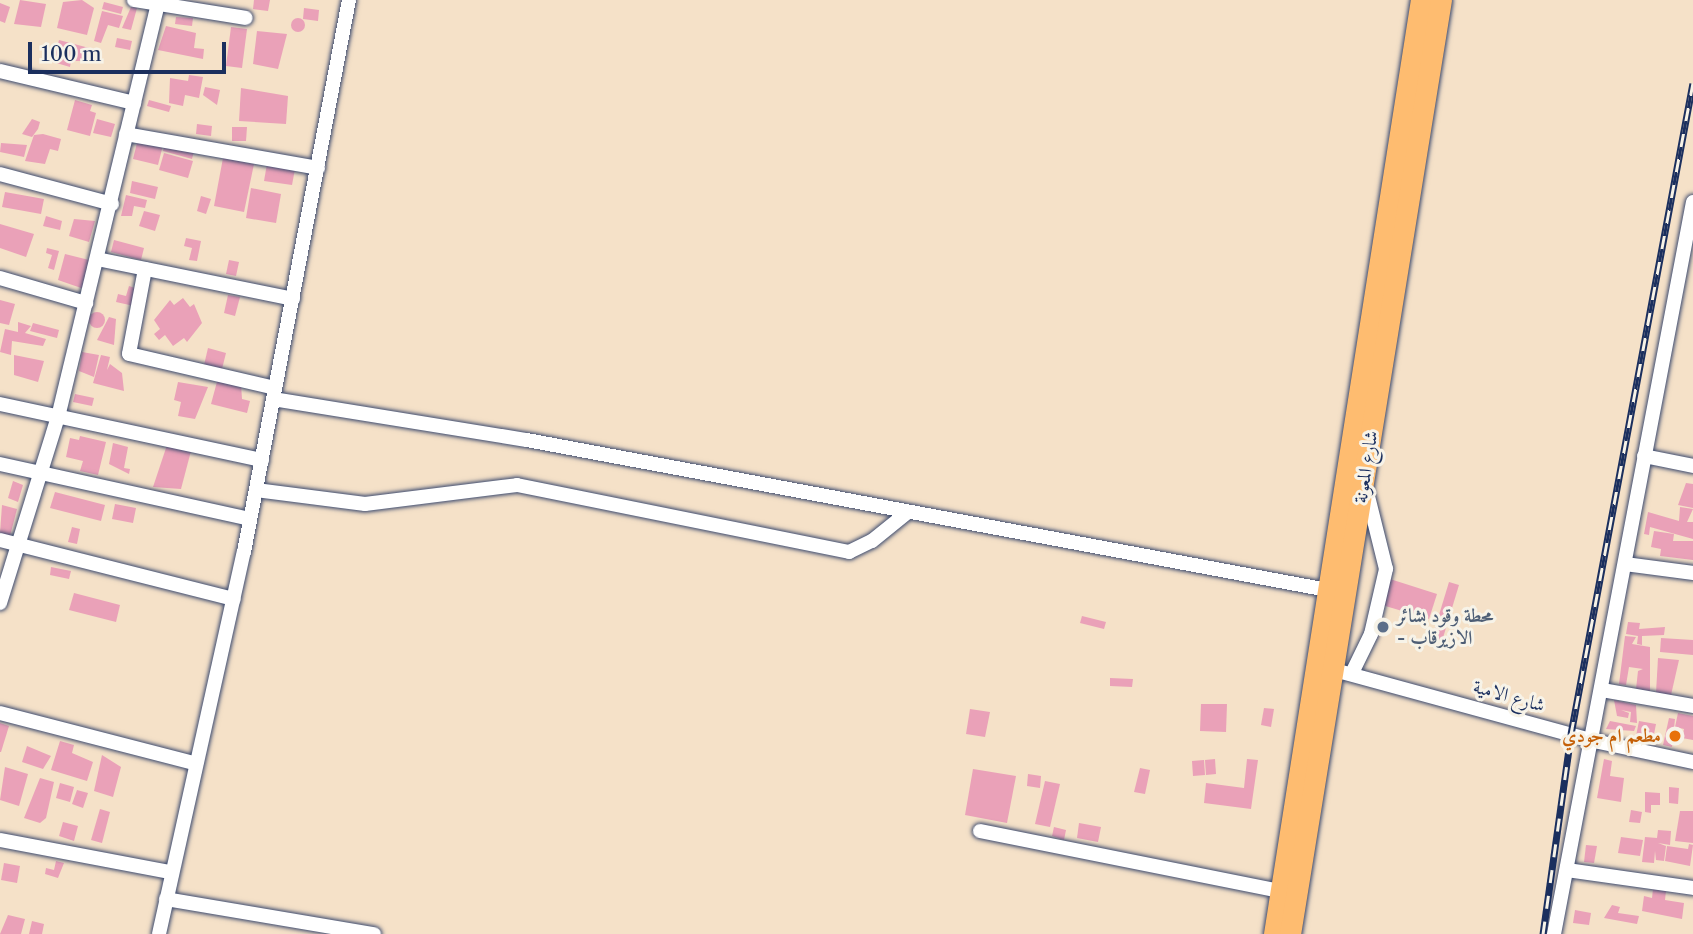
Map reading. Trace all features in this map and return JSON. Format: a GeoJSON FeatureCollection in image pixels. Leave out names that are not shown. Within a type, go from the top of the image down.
{"type":"FeatureCollection","features":[{"type":"Feature","properties":{"kind":"highway","name":"شارع المعونة"},"geometry":{"type":"LineString","coordinates":[[1274,934],[1281,891],[1333,669],[1328,590],[1421,0]]}},
{"type":"Feature","properties":{"kind":"highway","name":"شارع المعونة"},"geometry":{"type":"LineString","coordinates":[[1290,934],[1441,0]]}},
{"type":"Feature","properties":{"kind":"street"},"geometry":{"type":"LineString","coordinates":[[134,0],[246,18]]}},
{"type":"Feature","properties":{"kind":"street"},"geometry":{"type":"LineString","coordinates":[[159,934],[194,763],[234,599],[349,0]]}},
{"type":"Feature","properties":{"kind":"street"},"geometry":{"type":"LineString","coordinates":[[0,603],[58,417],[158,3]]}},
{"type":"Feature","properties":{"kind":"street"},"geometry":{"type":"LineString","coordinates":[[0,71],[134,103]]}},
{"type":"Feature","properties":{"kind":"street"},"geometry":{"type":"LineString","coordinates":[[126,134],[317,168]]}},
{"type":"Feature","properties":{"kind":"street"},"geometry":{"type":"LineString","coordinates":[[0,174],[111,204]]}},
{"type":"Feature","properties":{"kind":"street"},"geometry":{"type":"LineString","coordinates":[[1555,934],[1594,741],[1644,456],[1687,265],[1693,202]]}},
{"type":"Feature","properties":{"kind":"street"},"geometry":{"type":"LineString","coordinates":[[97,259],[293,299]]}},
{"type":"Feature","properties":{"kind":"street"},"geometry":{"type":"LineString","coordinates":[[145,269],[128,343],[129,354],[274,394],[1328,590]]}},
{"type":"Feature","properties":{"kind":"street"},"geometry":{"type":"LineString","coordinates":[[0,278],[86,303]]}},
{"type":"Feature","properties":{"kind":"street"},"geometry":{"type":"LineString","coordinates":[[0,404],[262,460]]}},
{"type":"Feature","properties":{"kind":"street"},"geometry":{"type":"LineString","coordinates":[[1644,456],[1693,466]]}},
{"type":"Feature","properties":{"kind":"street"},"geometry":{"type":"LineString","coordinates":[[0,464],[250,519]]}},
{"type":"Feature","properties":{"kind":"street"},"geometry":{"type":"LineString","coordinates":[[1333,669],[1371,634],[1386,569],[1364,480]]}},
{"type":"Feature","properties":{"kind":"street"},"geometry":{"type":"LineString","coordinates":[[256,490],[365,504],[517,485],[849,552],[872,541],[908,512]]}},
{"type":"Feature","properties":{"kind":"street"},"geometry":{"type":"LineString","coordinates":[[0,540],[234,599]]}},
{"type":"Feature","properties":{"kind":"street"},"geometry":{"type":"LineString","coordinates":[[1625,564],[1693,573]]}},
{"type":"Feature","properties":{"kind":"street","name":"شارع الامية"},"geometry":{"type":"LineString","coordinates":[[1333,669],[1594,741],[1693,762]]}},
{"type":"Feature","properties":{"kind":"street"},"geometry":{"type":"LineString","coordinates":[[1602,690],[1693,706]]}},
{"type":"Feature","properties":{"kind":"street"},"geometry":{"type":"LineString","coordinates":[[0,713],[194,763]]}},
{"type":"Feature","properties":{"kind":"street"},"geometry":{"type":"LineString","coordinates":[[980,831],[1281,891]]}},
{"type":"Feature","properties":{"kind":"street"},"geometry":{"type":"LineString","coordinates":[[0,839],[170,872]]}},
{"type":"Feature","properties":{"kind":"street"},"geometry":{"type":"LineString","coordinates":[[1567,870],[1693,888]]}},
{"type":"Feature","properties":{"kind":"street"},"geometry":{"type":"LineString","coordinates":[[166,899],[374,934]]}},
{"type":"Feature","properties":{"kind":"building"},"geometry":{"type":"Polygon","coordinates":[[[20,0],[46,4],[41,27],[14,24],[20,0]]]}},
{"type":"Feature","properties":{"kind":"building"},"geometry":{"type":"Polygon","coordinates":[[[82,0],[94,8],[87,35],[57,28],[63,2],[82,0]]]}},
{"type":"Feature","properties":{"kind":"building"},"geometry":{"type":"Polygon","coordinates":[[[254,0],[270,0],[268,11],[253,9],[254,0]]]}},
{"type":"Feature","properties":{"kind":"building"},"geometry":{"type":"Polygon","coordinates":[[[104,2],[123,7],[121,14],[102,9],[104,2]]]}},
{"type":"Feature","properties":{"kind":"building"},"geometry":{"type":"Polygon","coordinates":[[[0,3],[10,7],[5,23],[0,21],[0,3]]]}},
{"type":"Feature","properties":{"kind":"building"},"geometry":{"type":"Polygon","coordinates":[[[131,7],[137,8],[131,30],[122,28],[131,7]]]}},
{"type":"Feature","properties":{"kind":"building"},"geometry":{"type":"Polygon","coordinates":[[[304,8],[319,10],[318,21],[303,19],[304,8]]]}},
{"type":"Feature","properties":{"kind":"building"},"geometry":{"type":"Polygon","coordinates":[[[102,11],[123,16],[119,28],[108,25],[101,43],[94,41],[102,11]]]}},
{"type":"Feature","properties":{"kind":"building"},"geometry":{"type":"Polygon","coordinates":[[[176,17],[193,18],[192,26],[175,24],[176,17]]]}},
{"type":"Feature","properties":{"kind":"building"},"geometry":{"type":"Polygon","coordinates":[[[298,18],[303,20],[303,30],[298,32],[293,30],[291,25],[293,20],[298,18]]]}},
{"type":"Feature","properties":{"kind":"building"},"geometry":{"type":"Polygon","coordinates":[[[166,26],[196,33],[194,48],[204,49],[203,59],[158,50],[166,26]]]}},
{"type":"Feature","properties":{"kind":"building"},"geometry":{"type":"Polygon","coordinates":[[[231,27],[247,29],[242,68],[226,66],[231,27]]]}},
{"type":"Feature","properties":{"kind":"building"},"geometry":{"type":"Polygon","coordinates":[[[257,31],[287,34],[278,69],[253,64],[257,31]]]}},
{"type":"Feature","properties":{"kind":"building"},"geometry":{"type":"Polygon","coordinates":[[[117,38],[132,41],[130,50],[115,47],[117,38]]]}},
{"type":"Feature","properties":{"kind":"building"},"geometry":{"type":"Polygon","coordinates":[[[59,40],[93,49],[90,61],[71,61],[70,67],[53,62],[59,40]]]}},
{"type":"Feature","properties":{"kind":"building"},"geometry":{"type":"Polygon","coordinates":[[[189,75],[203,77],[199,98],[185,95],[183,106],[169,103],[170,78],[188,81],[189,75]]]}},
{"type":"Feature","properties":{"kind":"building"},"geometry":{"type":"Polygon","coordinates":[[[205,87],[220,90],[217,105],[203,95],[205,87]]]}},
{"type":"Feature","properties":{"kind":"building"},"geometry":{"type":"Polygon","coordinates":[[[241,88],[288,96],[286,124],[239,121],[241,88]]]}},
{"type":"Feature","properties":{"kind":"building"},"geometry":{"type":"Polygon","coordinates":[[[75,100],[92,105],[90,111],[96,113],[90,136],[67,130],[75,100]]]}},
{"type":"Feature","properties":{"kind":"building"},"geometry":{"type":"Polygon","coordinates":[[[149,100],[171,106],[169,112],[147,106],[149,100]]]}},
{"type":"Feature","properties":{"kind":"building"},"geometry":{"type":"Polygon","coordinates":[[[32,119],[40,122],[38,129],[32,137],[22,134],[32,119]]]}},
{"type":"Feature","properties":{"kind":"building"},"geometry":{"type":"Polygon","coordinates":[[[97,119],[115,124],[111,137],[93,133],[97,119]]]}},
{"type":"Feature","properties":{"kind":"building"},"geometry":{"type":"Polygon","coordinates":[[[197,124],[212,126],[211,136],[196,134],[197,124]]]}},
{"type":"Feature","properties":{"kind":"building"},"geometry":{"type":"Polygon","coordinates":[[[232,127],[247,127],[246,141],[232,141],[232,127]]]}},
{"type":"Feature","properties":{"kind":"building"},"geometry":{"type":"Polygon","coordinates":[[[43,134],[61,139],[58,151],[50,149],[45,164],[25,161],[34,135],[43,134]]]}},
{"type":"Feature","properties":{"kind":"building"},"geometry":{"type":"Polygon","coordinates":[[[138,139],[163,145],[158,165],[133,159],[138,139]]]}},
{"type":"Feature","properties":{"kind":"building"},"geometry":{"type":"Polygon","coordinates":[[[1,143],[27,145],[24,157],[0,152],[1,143]]]}},
{"type":"Feature","properties":{"kind":"building"},"geometry":{"type":"Polygon","coordinates":[[[165,143],[194,151],[192,159],[163,151],[165,143]]]}},
{"type":"Feature","properties":{"kind":"building"},"geometry":{"type":"Polygon","coordinates":[[[164,153],[193,161],[188,178],[159,170],[164,153]]]}},
{"type":"Feature","properties":{"kind":"building"},"geometry":{"type":"Polygon","coordinates":[[[223,158],[254,164],[244,212],[214,206],[223,158]]]}},
{"type":"Feature","properties":{"kind":"building"},"geometry":{"type":"Polygon","coordinates":[[[267,164],[295,169],[292,185],[264,181],[267,164]]]}},
{"type":"Feature","properties":{"kind":"building"},"geometry":{"type":"Polygon","coordinates":[[[132,181],[158,187],[155,199],[130,193],[132,181]]]}},
{"type":"Feature","properties":{"kind":"building"},"geometry":{"type":"Polygon","coordinates":[[[251,188],[281,194],[276,223],[246,218],[251,188]]]}},
{"type":"Feature","properties":{"kind":"building"},"geometry":{"type":"Polygon","coordinates":[[[5,192],[44,199],[41,214],[2,207],[5,192]]]}},
{"type":"Feature","properties":{"kind":"building"},"geometry":{"type":"Polygon","coordinates":[[[126,195],[147,200],[145,208],[134,206],[132,216],[121,216],[126,195]]]}},
{"type":"Feature","properties":{"kind":"building"},"geometry":{"type":"Polygon","coordinates":[[[201,196],[211,199],[206,214],[197,211],[201,196]]]}},
{"type":"Feature","properties":{"kind":"building"},"geometry":{"type":"Polygon","coordinates":[[[144,211],[160,215],[155,231],[139,226],[144,211]]]}},
{"type":"Feature","properties":{"kind":"building"},"geometry":{"type":"Polygon","coordinates":[[[46,216],[62,221],[60,230],[43,226],[46,216]]]}},
{"type":"Feature","properties":{"kind":"building"},"geometry":{"type":"Polygon","coordinates":[[[74,219],[95,221],[89,242],[69,236],[74,219]]]}},
{"type":"Feature","properties":{"kind":"building"},"geometry":{"type":"Polygon","coordinates":[[[0,224],[34,234],[26,257],[0,248],[0,224]]]}},
{"type":"Feature","properties":{"kind":"building"},"geometry":{"type":"Polygon","coordinates":[[[186,238],[201,241],[197,261],[189,260],[192,248],[184,246],[186,238]]]}},
{"type":"Feature","properties":{"kind":"building"},"geometry":{"type":"Polygon","coordinates":[[[114,240],[144,248],[141,260],[111,252],[114,240]]]}},
{"type":"Feature","properties":{"kind":"building"},"geometry":{"type":"Polygon","coordinates":[[[47,248],[59,251],[54,270],[48,268],[52,255],[46,253],[47,248]]]}},
{"type":"Feature","properties":{"kind":"building"},"geometry":{"type":"Polygon","coordinates":[[[65,254],[89,260],[84,289],[58,280],[65,254]]]}},
{"type":"Feature","properties":{"kind":"building"},"geometry":{"type":"Polygon","coordinates":[[[229,260],[239,262],[236,276],[226,274],[229,260]]]}},
{"type":"Feature","properties":{"kind":"building"},"geometry":{"type":"Polygon","coordinates":[[[129,286],[138,289],[134,306],[116,302],[118,294],[126,296],[129,286]]]}},
{"type":"Feature","properties":{"kind":"building"},"geometry":{"type":"Polygon","coordinates":[[[228,295],[240,297],[235,316],[224,313],[228,295]]]}},
{"type":"Feature","properties":{"kind":"building"},"geometry":{"type":"Polygon","coordinates":[[[183,298],[190,307],[194,304],[202,323],[187,342],[184,338],[173,346],[165,335],[159,340],[154,334],[160,329],[154,320],[170,300],[174,305],[183,298]]]}},
{"type":"Feature","properties":{"kind":"building"},"geometry":{"type":"Polygon","coordinates":[[[0,300],[15,304],[9,325],[0,323],[0,300]]]}},
{"type":"Feature","properties":{"kind":"building"},"geometry":{"type":"Polygon","coordinates":[[[94,312],[100,312],[105,320],[103,326],[94,328],[89,323],[89,317],[94,312]]]}},
{"type":"Feature","properties":{"kind":"building"},"geometry":{"type":"Polygon","coordinates":[[[109,317],[116,319],[114,345],[97,340],[109,317]]]}},
{"type":"Feature","properties":{"kind":"building"},"geometry":{"type":"Polygon","coordinates":[[[18,322],[31,326],[25,333],[46,339],[43,346],[12,341],[11,355],[0,352],[5,329],[18,332],[18,322]]]}},
{"type":"Feature","properties":{"kind":"building"},"geometry":{"type":"Polygon","coordinates":[[[33,323],[59,330],[57,338],[30,331],[33,323]]]}},
{"type":"Feature","properties":{"kind":"building"},"geometry":{"type":"Polygon","coordinates":[[[208,348],[226,353],[222,369],[204,365],[208,348]]]}},
{"type":"Feature","properties":{"kind":"building"},"geometry":{"type":"Polygon","coordinates":[[[82,352],[99,355],[94,377],[79,371],[82,352]]]}},
{"type":"Feature","properties":{"kind":"building"},"geometry":{"type":"Polygon","coordinates":[[[14,355],[44,361],[38,382],[14,375],[14,355]]]}},
{"type":"Feature","properties":{"kind":"building"},"geometry":{"type":"Polygon","coordinates":[[[101,355],[110,357],[107,370],[110,364],[122,373],[124,391],[93,383],[101,355]]]}},
{"type":"Feature","properties":{"kind":"building"},"geometry":{"type":"Polygon","coordinates":[[[218,378],[241,384],[242,399],[250,401],[247,413],[211,404],[218,378]]]}},
{"type":"Feature","properties":{"kind":"building"},"geometry":{"type":"Polygon","coordinates":[[[178,382],[208,387],[195,419],[178,416],[181,402],[174,400],[178,382]]]}},
{"type":"Feature","properties":{"kind":"building"},"geometry":{"type":"Polygon","coordinates":[[[75,394],[94,398],[92,406],[73,402],[75,394]]]}},
{"type":"Feature","properties":{"kind":"building"},"geometry":{"type":"Polygon","coordinates":[[[80,436],[106,442],[98,475],[80,471],[83,461],[66,457],[70,438],[79,440],[80,436]]]}},
{"type":"Feature","properties":{"kind":"building"},"geometry":{"type":"Polygon","coordinates":[[[113,443],[128,447],[124,468],[130,469],[129,474],[109,464],[113,443]]]}},
{"type":"Feature","properties":{"kind":"building"},"geometry":{"type":"Polygon","coordinates":[[[167,445],[191,451],[181,489],[153,487],[167,445]]]}},
{"type":"Feature","properties":{"kind":"building"},"geometry":{"type":"Polygon","coordinates":[[[13,481],[23,485],[18,502],[8,498],[13,481]]]}},
{"type":"Feature","properties":{"kind":"building"},"geometry":{"type":"Polygon","coordinates":[[[1686,483],[1693,484],[1693,508],[1678,505],[1686,483]]]}},
{"type":"Feature","properties":{"kind":"building"},"geometry":{"type":"Polygon","coordinates":[[[55,492],[105,505],[101,521],[50,508],[55,492]]]}},
{"type":"Feature","properties":{"kind":"building"},"geometry":{"type":"Polygon","coordinates":[[[115,504],[136,508],[133,523],[112,519],[115,504]]]}},
{"type":"Feature","properties":{"kind":"building"},"geometry":{"type":"Polygon","coordinates":[[[2,505],[17,509],[10,536],[0,533],[2,505]]]}},
{"type":"Feature","properties":{"kind":"building"},"geometry":{"type":"Polygon","coordinates":[[[1680,507],[1693,509],[1687,522],[1693,522],[1693,539],[1650,527],[1649,535],[1644,534],[1648,512],[1679,521],[1680,507]]]}},
{"type":"Feature","properties":{"kind":"building"},"geometry":{"type":"Polygon","coordinates":[[[72,527],[80,529],[77,544],[68,542],[72,527]]]}},
{"type":"Feature","properties":{"kind":"building"},"geometry":{"type":"Polygon","coordinates":[[[1654,531],[1674,534],[1673,541],[1693,541],[1693,560],[1660,556],[1661,549],[1651,547],[1654,531]]]}},
{"type":"Feature","properties":{"kind":"building"},"geometry":{"type":"Polygon","coordinates":[[[51,567],[71,571],[69,579],[50,575],[51,567]]]}},
{"type":"Feature","properties":{"kind":"building"},"geometry":{"type":"Polygon","coordinates":[[[1390,579],[1437,594],[1429,619],[1382,605],[1390,579]]]}},
{"type":"Feature","properties":{"kind":"building"},"geometry":{"type":"Polygon","coordinates":[[[1449,582],[1459,585],[1442,641],[1432,638],[1449,582]]]}},
{"type":"Feature","properties":{"kind":"building"},"geometry":{"type":"Polygon","coordinates":[[[74,593],[120,605],[116,622],[69,610],[74,593]]]}},
{"type":"Feature","properties":{"kind":"building"},"geometry":{"type":"Polygon","coordinates":[[[1082,616],[1106,622],[1104,629],[1080,623],[1082,616]]]}},
{"type":"Feature","properties":{"kind":"building"},"geometry":{"type":"Polygon","coordinates":[[[1628,622],[1640,623],[1639,629],[1665,627],[1664,635],[1642,636],[1642,645],[1637,644],[1638,636],[1626,634],[1628,622]]]}},
{"type":"Feature","properties":{"kind":"building"},"geometry":{"type":"Polygon","coordinates":[[[1625,636],[1636,637],[1632,644],[1650,647],[1650,691],[1636,689],[1638,671],[1643,669],[1629,667],[1626,685],[1619,684],[1625,636]]]}},
{"type":"Feature","properties":{"kind":"building"},"geometry":{"type":"Polygon","coordinates":[[[1661,638],[1693,640],[1693,655],[1660,652],[1661,638]]]}},
{"type":"Feature","properties":{"kind":"building"},"geometry":{"type":"Polygon","coordinates":[[[1658,658],[1679,660],[1671,695],[1656,693],[1658,658]]]}},
{"type":"Feature","properties":{"kind":"building"},"geometry":{"type":"Polygon","coordinates":[[[1110,678],[1133,679],[1132,687],[1110,686],[1110,678]]]}},
{"type":"Feature","properties":{"kind":"building"},"geometry":{"type":"Polygon","coordinates":[[[1614,700],[1636,705],[1637,723],[1630,722],[1631,712],[1621,710],[1629,713],[1628,718],[1617,716],[1614,700]]]}},
{"type":"Feature","properties":{"kind":"building"},"geometry":{"type":"Polygon","coordinates":[[[1201,704],[1227,704],[1226,732],[1200,731],[1201,704]]]}},
{"type":"Feature","properties":{"kind":"building"},"geometry":{"type":"Polygon","coordinates":[[[1264,708],[1274,709],[1271,727],[1261,725],[1264,708]]]}},
{"type":"Feature","properties":{"kind":"building"},"geometry":{"type":"Polygon","coordinates":[[[970,709],[990,712],[985,737],[966,734],[970,709]]]}},
{"type":"Feature","properties":{"kind":"building"},"geometry":{"type":"Polygon","coordinates":[[[1678,713],[1693,716],[1693,740],[1682,738],[1684,729],[1675,727],[1678,713]]]}},
{"type":"Feature","properties":{"kind":"building"},"geometry":{"type":"Polygon","coordinates":[[[1669,718],[1675,719],[1672,747],[1663,745],[1669,718]]]}},
{"type":"Feature","properties":{"kind":"building"},"geometry":{"type":"Polygon","coordinates":[[[1610,721],[1636,726],[1634,731],[1606,729],[1610,721]]]}},
{"type":"Feature","properties":{"kind":"building"},"geometry":{"type":"Polygon","coordinates":[[[1639,721],[1656,724],[1653,739],[1636,736],[1639,721]]]}},
{"type":"Feature","properties":{"kind":"building"},"geometry":{"type":"Polygon","coordinates":[[[0,723],[9,726],[1,752],[0,752],[0,723]]]}},
{"type":"Feature","properties":{"kind":"building"},"geometry":{"type":"Polygon","coordinates":[[[60,741],[74,745],[72,753],[93,762],[87,781],[51,770],[60,741]]]}},
{"type":"Feature","properties":{"kind":"building"},"geometry":{"type":"Polygon","coordinates":[[[27,746],[51,756],[43,769],[22,762],[27,746]]]}},
{"type":"Feature","properties":{"kind":"building"},"geometry":{"type":"Polygon","coordinates":[[[102,755],[121,767],[113,797],[94,791],[102,755]]]}},
{"type":"Feature","properties":{"kind":"building"},"geometry":{"type":"Polygon","coordinates":[[[1215,759],[1216,774],[1206,775],[1205,760],[1215,759]]]}},
{"type":"Feature","properties":{"kind":"building"},"geometry":{"type":"Polygon","coordinates":[[[1247,759],[1258,760],[1251,809],[1204,803],[1206,783],[1244,788],[1247,759]]]}},
{"type":"Feature","properties":{"kind":"building"},"geometry":{"type":"Polygon","coordinates":[[[1604,759],[1612,761],[1610,776],[1624,778],[1621,802],[1597,798],[1604,759]]]}},
{"type":"Feature","properties":{"kind":"building"},"geometry":{"type":"Polygon","coordinates":[[[1204,760],[1205,775],[1193,776],[1192,761],[1204,760]]]}},
{"type":"Feature","properties":{"kind":"building"},"geometry":{"type":"Polygon","coordinates":[[[5,767],[28,774],[19,806],[0,800],[5,767]]]}},
{"type":"Feature","properties":{"kind":"building"},"geometry":{"type":"Polygon","coordinates":[[[1140,768],[1150,770],[1145,794],[1134,792],[1140,768]]]}},
{"type":"Feature","properties":{"kind":"building"},"geometry":{"type":"Polygon","coordinates":[[[973,769],[1016,776],[1007,823],[965,815],[973,769]]]}},
{"type":"Feature","properties":{"kind":"building"},"geometry":{"type":"Polygon","coordinates":[[[1028,774],[1041,776],[1040,788],[1027,786],[1028,774]]]}},
{"type":"Feature","properties":{"kind":"building"},"geometry":{"type":"Polygon","coordinates":[[[40,778],[54,782],[46,818],[40,823],[24,818],[40,778]]]}},
{"type":"Feature","properties":{"kind":"building"},"geometry":{"type":"Polygon","coordinates":[[[1045,781],[1060,784],[1050,827],[1035,824],[1045,781]]]}},
{"type":"Feature","properties":{"kind":"building"},"geometry":{"type":"Polygon","coordinates":[[[60,783],[74,787],[70,802],[56,798],[60,783]]]}},
{"type":"Feature","properties":{"kind":"building"},"geometry":{"type":"Polygon","coordinates":[[[1669,787],[1679,788],[1678,804],[1669,803],[1669,787]]]}},
{"type":"Feature","properties":{"kind":"building"},"geometry":{"type":"Polygon","coordinates":[[[77,790],[88,793],[83,808],[72,804],[77,790]]]}},
{"type":"Feature","properties":{"kind":"building"},"geometry":{"type":"Polygon","coordinates":[[[1645,792],[1660,793],[1660,805],[1651,805],[1651,813],[1645,812],[1645,792]]]}},
{"type":"Feature","properties":{"kind":"building"},"geometry":{"type":"Polygon","coordinates":[[[100,809],[110,812],[102,843],[91,840],[100,809]]]}},
{"type":"Feature","properties":{"kind":"building"},"geometry":{"type":"Polygon","coordinates":[[[1631,810],[1642,812],[1640,823],[1629,822],[1631,810]]]}},
{"type":"Feature","properties":{"kind":"building"},"geometry":{"type":"Polygon","coordinates":[[[1680,811],[1693,811],[1693,843],[1675,841],[1680,811]]]}},
{"type":"Feature","properties":{"kind":"building"},"geometry":{"type":"Polygon","coordinates":[[[63,822],[78,826],[74,841],[59,836],[63,822]]]}},
{"type":"Feature","properties":{"kind":"building"},"geometry":{"type":"Polygon","coordinates":[[[1079,823],[1101,827],[1098,842],[1077,838],[1079,823]]]}},
{"type":"Feature","properties":{"kind":"building"},"geometry":{"type":"Polygon","coordinates":[[[1054,827],[1066,830],[1064,840],[1052,836],[1054,827]]]}},
{"type":"Feature","properties":{"kind":"building"},"geometry":{"type":"Polygon","coordinates":[[[1658,830],[1671,831],[1670,845],[1658,843],[1666,846],[1664,861],[1656,860],[1655,851],[1654,863],[1642,862],[1645,837],[1657,838],[1658,830]]]}},
{"type":"Feature","properties":{"kind":"building"},"geometry":{"type":"Polygon","coordinates":[[[1621,837],[1643,840],[1640,856],[1618,853],[1621,837]]]}},
{"type":"Feature","properties":{"kind":"building"},"geometry":{"type":"Polygon","coordinates":[[[1689,844],[1693,845],[1690,866],[1665,861],[1667,846],[1688,849],[1689,844]]]}},
{"type":"Feature","properties":{"kind":"building"},"geometry":{"type":"Polygon","coordinates":[[[1586,845],[1597,846],[1594,863],[1584,862],[1586,845]]]}},
{"type":"Feature","properties":{"kind":"building"},"geometry":{"type":"Polygon","coordinates":[[[56,861],[64,863],[58,878],[45,874],[46,868],[54,870],[56,861]]]}},
{"type":"Feature","properties":{"kind":"building"},"geometry":{"type":"Polygon","coordinates":[[[4,863],[20,866],[17,883],[1,880],[4,863]]]}},
{"type":"Feature","properties":{"kind":"building"},"geometry":{"type":"Polygon","coordinates":[[[1653,889],[1666,891],[1665,900],[1684,903],[1682,919],[1642,911],[1644,896],[1652,898],[1653,889]]]}},
{"type":"Feature","properties":{"kind":"building"},"geometry":{"type":"Polygon","coordinates":[[[1612,905],[1620,907],[1618,913],[1639,916],[1637,924],[1604,918],[1612,905]]]}},
{"type":"Feature","properties":{"kind":"building"},"geometry":{"type":"Polygon","coordinates":[[[1575,910],[1591,913],[1589,925],[1573,923],[1575,910]]]}},
{"type":"Feature","properties":{"kind":"building"},"geometry":{"type":"Polygon","coordinates":[[[8,915],[25,919],[21,934],[0,934],[8,915]]]}},
{"type":"Feature","properties":{"kind":"building"},"geometry":{"type":"Polygon","coordinates":[[[32,921],[44,924],[42,934],[29,934],[32,921]]]}},
{"type":"Feature","properties":{"kind":"railway"},"geometry":{"type":"LineString","coordinates":[[1543,934],[1571,734],[1693,83]]}},
{"type":"Feature","properties":{"kind":"place","name":"محطة وقود بشائر - الازيرقاب"},"geometry":{"type":"Point","coordinates":[1383,627]}},
{"type":"Feature","properties":{"kind":"place","name":"مطعم ام جودي"},"geometry":{"type":"Point","coordinates":[1675,736]}}]}
